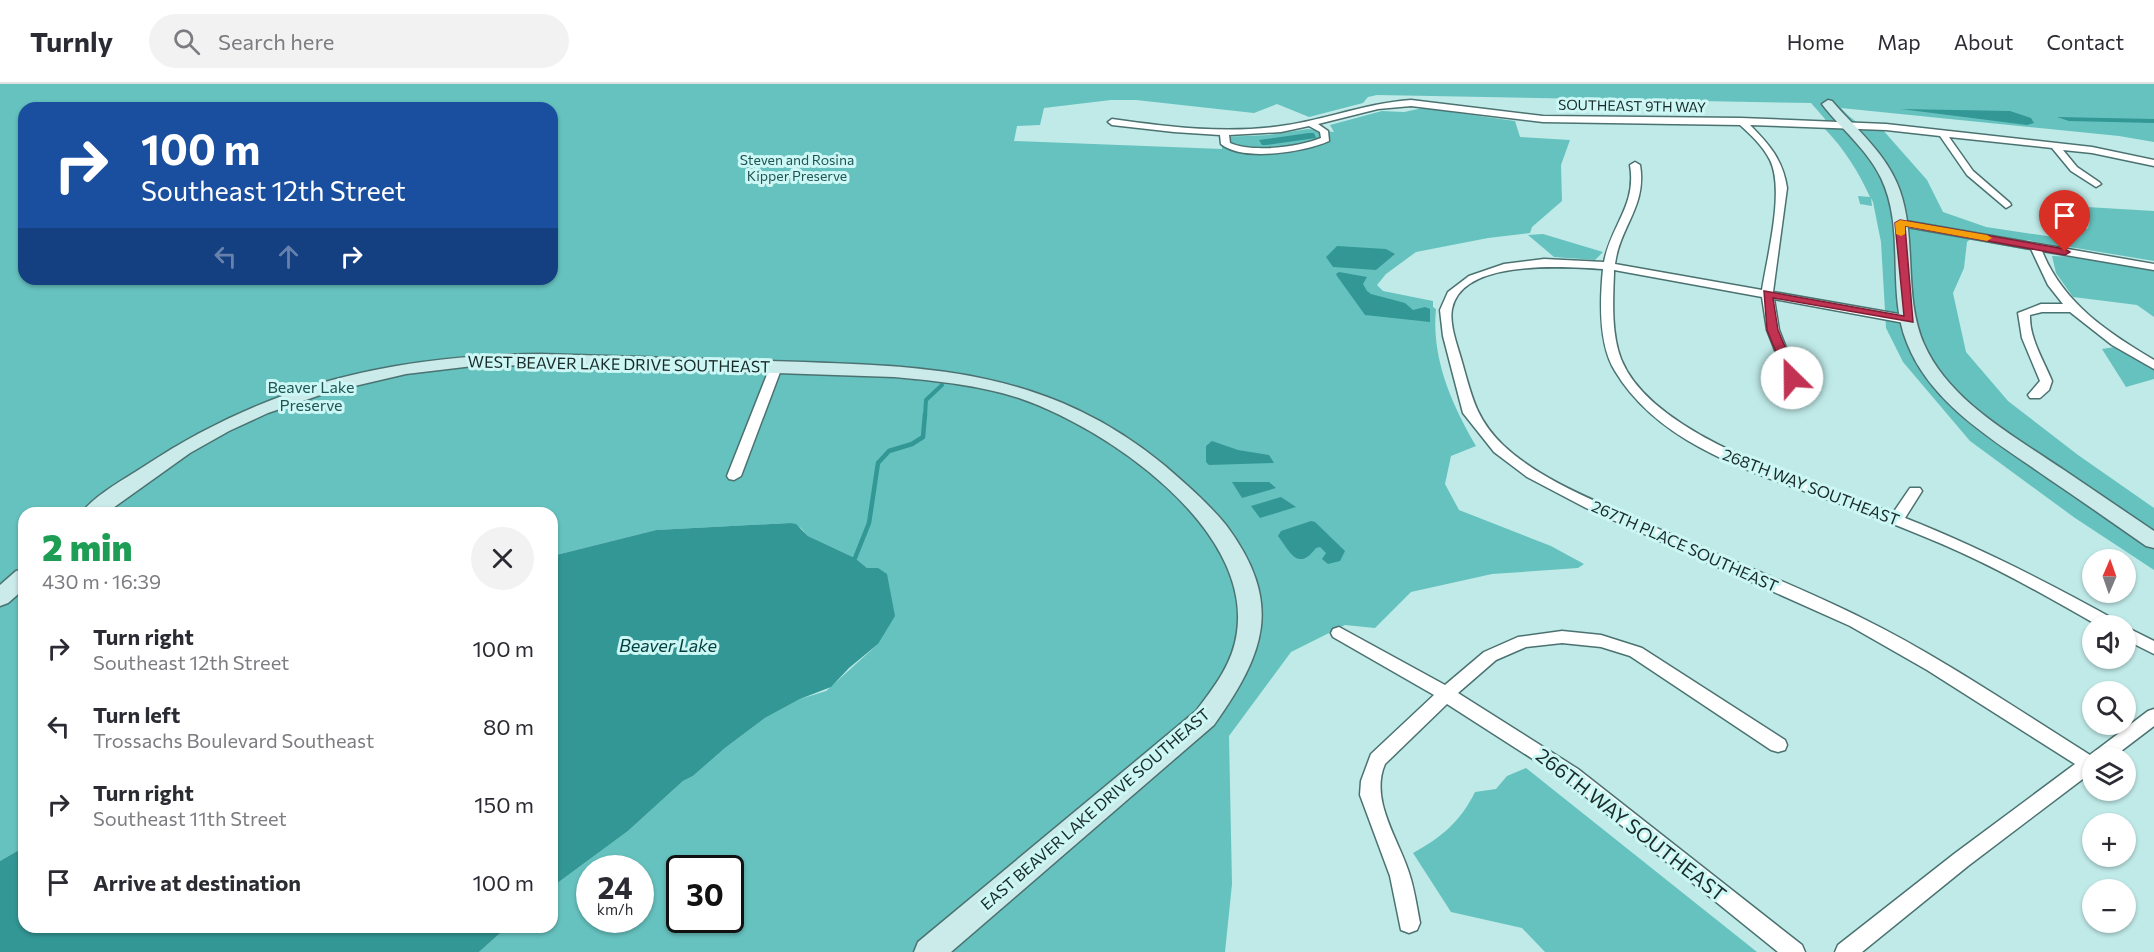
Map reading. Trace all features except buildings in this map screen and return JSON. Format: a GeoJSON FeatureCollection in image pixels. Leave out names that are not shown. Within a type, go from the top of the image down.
{"type":"FeatureCollection","features":[{"type":"Feature","properties":{"kind":"street","name":"SOUTHEAST 9TH WAY"},"geometry":{"type":"LineString","coordinates":[[1112,122],[1225,135],[1281,129],[1389,103],[1432,104],[1543,118],[1844,124],[2111,153],[2154,164]]}},
{"type":"Feature","properties":{"kind":"street"},"geometry":{"type":"LineString","coordinates":[[1828,104],[1887,178],[1893,191],[1900,223],[1910,320],[1915,343],[1936,376],[1964,405],[2033,458],[2154,541]]}},
{"type":"Feature","properties":{"kind":"street"},"geometry":{"type":"LineString","coordinates":[[1225,135],[1230,148],[1248,150],[1300,146],[1326,139],[1324,131],[1309,122]]}},
{"type":"Feature","properties":{"kind":"street"},"geometry":{"type":"LineString","coordinates":[[1741,122],[1774,156],[1782,175],[1767,294],[1773,330],[1792,378]]}},
{"type":"Feature","properties":{"kind":"street"},"geometry":{"type":"LineString","coordinates":[[1944,134],[1964,166],[2006,205]]}},
{"type":"Feature","properties":{"kind":"street"},"geometry":{"type":"LineString","coordinates":[[1225,135],[1259,143]]}},
{"type":"Feature","properties":{"kind":"street"},"geometry":{"type":"LineString","coordinates":[[2055,146],[2073,169],[2096,184]]}},
{"type":"Feature","properties":{"kind":"street","name":"268TH WAY SOUTHEAST"},"geometry":{"type":"LineString","coordinates":[[1635,165],[1638,177],[1636,199],[1613,248],[1608,266],[1613,355],[1628,382],[1655,410],[1696,438],[1744,464],[1896,520],[2009,568],[2093,615]]}},
{"type":"Feature","properties":{"kind":"street"},"geometry":{"type":"LineString","coordinates":[[1900,223],[2154,267]]}},
{"type":"Feature","properties":{"kind":"street"},"geometry":{"type":"LineString","coordinates":[[2035,246],[2048,279],[2072,308],[2107,335],[2154,365]]}},
{"type":"Feature","properties":{"kind":"street","name":"267TH PLACE SOUTHEAST"},"geometry":{"type":"LineString","coordinates":[[1910,320],[1608,266],[1566,262],[1524,263],[1492,270],[1473,278],[1454,292],[1446,310],[1449,336],[1470,413],[1499,449],[1532,474],[1573,496],[1864,626],[2082,754]]}},
{"type":"Feature","properties":{"kind":"street"},"geometry":{"type":"LineString","coordinates":[[2035,395],[2044,387],[2046,381],[2026,330],[2024,313],[2041,308],[2072,308]]}},
{"type":"Feature","properties":{"kind":"street","name":"WEST BEAVER LAKE DRIVE SOUTHEAST"},"geometry":{"type":"LineString","coordinates":[[101,507],[179,452],[245,416],[312,393],[405,369],[477,361],[776,367],[953,376],[1003,388],[1069,411]]}},
{"type":"Feature","properties":{"kind":"street"},"geometry":{"type":"LineString","coordinates":[[734,476],[776,367]]}},
{"type":"Feature","properties":{"kind":"street","name":"EAST BEAVER LAKE DRIVE SOUTHEAST"},"geometry":{"type":"LineString","coordinates":[[929,952],[1205,718],[1237,671],[1246,650],[1250,622],[1248,592],[1244,576],[1232,550],[1218,529],[1181,491],[1136,453],[1107,432],[1069,411]]}},
{"type":"Feature","properties":{"kind":"street"},"geometry":{"type":"LineString","coordinates":[[1896,520],[1915,491]]}},
{"type":"Feature","properties":{"kind":"street"},"geometry":{"type":"LineString","coordinates":[[0,598],[18,582]]}},
{"type":"Feature","properties":{"kind":"street","name":"266TH WAY SOUTHEAST"},"geometry":{"type":"LineString","coordinates":[[1339,633],[1446,694],[1571,774],[1794,952]]}},
{"type":"Feature","properties":{"kind":"street"},"geometry":{"type":"LineString","coordinates":[[1409,923],[1400,876],[1392,850],[1375,813],[1370,795],[1370,781],[1378,759],[1446,694],[1490,656],[1506,647],[1553,638],[1597,639],[1616,644],[1636,652],[1779,745]]}},
{"type":"Feature","properties":{"kind":"street"},"geometry":{"type":"LineString","coordinates":[[2136,638],[2154,648]]}},
{"type":"Feature","properties":{"kind":"street"},"geometry":{"type":"LineString","coordinates":[[2113,747],[2154,716]]}},
{"type":"Feature","properties":{"kind":"street"},"geometry":{"type":"LineString","coordinates":[[1846,952],[1961,860],[2082,770]]}},
{"type":"Feature","properties":{"kind":"green space"},"geometry":{"type":"Polygon","coordinates":[[[0,84],[2154,84],[2154,142],[2119,136],[1841,108],[1859,123],[1869,128],[1882,129],[1927,180],[1943,212],[1986,227],[2060,238],[2059,246],[2027,240],[2027,250],[1970,239],[1967,242],[1964,268],[1953,293],[1966,352],[2008,401],[2078,455],[2154,508],[2154,570],[2136,558],[2136,549],[2122,549],[2075,518],[1970,441],[1903,362],[1886,328],[1881,242],[1873,202],[1871,198],[1872,206],[1860,204],[1858,196],[1870,197],[1845,153],[1825,129],[1825,119],[1811,103],[1377,95],[1368,97],[1363,103],[1309,117],[1277,104],[1254,113],[1136,100],[1111,100],[1044,108],[1040,125],[1017,126],[1014,141],[1222,149],[1221,137],[1269,135],[1308,129],[1334,132],[1330,125],[1382,111],[1404,112],[1423,108],[1515,121],[1520,137],[1570,140],[1561,165],[1562,201],[1532,227],[1530,233],[1488,238],[1416,252],[1386,274],[1377,285],[1383,291],[1433,301],[1433,307],[1436,309],[1435,327],[1440,363],[1451,398],[1476,446],[1451,456],[1445,484],[1459,510],[1551,546],[1584,564],[1578,568],[1492,574],[1411,592],[1375,628],[1345,625],[1291,652],[1229,736],[1232,884],[1225,952],[479,952],[500,933],[558,933],[558,883],[576,869],[576,933],[654,933],[654,855],[595,855],[628,831],[683,781],[693,776],[765,718],[800,699],[826,691],[878,644],[878,568],[867,568],[855,558],[808,536],[801,528],[790,523],[656,530],[558,554],[558,507],[18,507],[18,850],[0,861],[0,84]]]}},
{"type":"Feature","properties":{"kind":"green space"},"geometry":{"type":"Polygon","coordinates":[[[2070,206],[2154,211],[2154,261],[2070,247],[2067,239],[2088,228],[2089,223],[2070,206]]]}},
{"type":"Feature","properties":{"kind":"green space"},"geometry":{"type":"Polygon","coordinates":[[[1543,234],[1603,252],[1595,260],[1554,257],[1528,235],[1543,234]]]}},
{"type":"Feature","properties":{"kind":"green space"},"geometry":{"type":"Polygon","coordinates":[[[2052,256],[2079,257],[2154,271],[2154,317],[2137,305],[2073,297],[2056,273],[2052,256]]]}},
{"type":"Feature","properties":{"kind":"green space"},"geometry":{"type":"Polygon","coordinates":[[[2115,347],[2154,370],[2154,379],[2126,387],[2102,349],[2115,347]]]}},
{"type":"Feature","properties":{"kind":"green space"},"geometry":{"type":"Polygon","coordinates":[[[1526,768],[1757,952],[1545,952],[1522,928],[1451,912],[1413,853],[1449,828],[1463,812],[1475,792],[1496,789],[1507,776],[1526,768]]]}},
{"type":"Feature","properties":{"kind":"water"},"geometry":{"type":"Polygon","coordinates":[[[1901,109],[2010,111],[2031,118],[2034,123],[2027,125],[1901,109]]]}},
{"type":"Feature","properties":{"kind":"water"},"geometry":{"type":"Polygon","coordinates":[[[2057,117],[2154,119],[2154,123],[2069,121],[2057,117]]]}},
{"type":"Feature","properties":{"kind":"water"},"geometry":{"type":"Polygon","coordinates":[[[1314,133],[1316,138],[1266,145],[1262,145],[1259,140],[1314,133]]]}},
{"type":"Feature","properties":{"kind":"water"},"geometry":{"type":"Polygon","coordinates":[[[1337,246],[1386,249],[1395,254],[1376,270],[1333,267],[1326,257],[1337,246]]]}},
{"type":"Feature","properties":{"kind":"water"},"geometry":{"type":"Polygon","coordinates":[[[1339,272],[1367,277],[1363,284],[1371,294],[1405,303],[1413,310],[1425,307],[1430,309],[1430,322],[1365,315],[1337,276],[1339,272]]]}},
{"type":"Feature","properties":{"kind":"water"},"geometry":{"type":"Polygon","coordinates":[[[1212,441],[1238,450],[1269,455],[1274,463],[1209,465],[1206,462],[1206,446],[1212,441]]]}},
{"type":"Feature","properties":{"kind":"water"},"geometry":{"type":"Polygon","coordinates":[[[1232,482],[1269,482],[1276,488],[1242,498],[1232,482]]]}},
{"type":"Feature","properties":{"kind":"water"},"geometry":{"type":"Polygon","coordinates":[[[1281,497],[1296,507],[1260,518],[1251,506],[1281,497]]]}},
{"type":"Feature","properties":{"kind":"water"},"geometry":{"type":"Polygon","coordinates":[[[1311,521],[1315,522],[1345,551],[1340,561],[1328,564],[1322,559],[1326,553],[1320,547],[1310,555],[1299,559],[1291,553],[1278,536],[1281,531],[1311,521]]]}},
{"type":"Feature","properties":{"kind":"water","name":"Beaver Lake"},"geometry":{"type":"Polygon","coordinates":[[[796,524],[808,536],[855,558],[867,568],[878,568],[887,574],[895,616],[878,644],[849,668],[831,687],[800,699],[765,718],[693,776],[683,781],[628,831],[595,855],[576,855],[576,869],[558,883],[558,554],[656,530],[796,524]]]}},
{"type":"Feature","properties":{"kind":"water"},"geometry":{"type":"Polygon","coordinates":[[[18,850],[18,933],[500,933],[479,952],[0,952],[0,861],[18,850]]]}},
{"type":"Feature","properties":{"kind":"waterway"},"geometry":{"type":"LineString","coordinates":[[925,416],[926,400],[942,385]]}},
{"type":"Feature","properties":{"kind":"waterway"},"geometry":{"type":"LineString","coordinates":[[855,558],[869,523],[878,463],[889,451],[912,444],[923,437],[925,414]]}},
{"type":"Feature","properties":{"kind":"slow traffic"},"geometry":{"type":"LineString","coordinates":[[1901,234],[1900,223],[1987,238]]}},
{"type":"Feature","properties":{"kind":"route"},"geometry":{"type":"LineString","coordinates":[[1792,378],[1773,330],[1767,294],[1910,320],[1900,223],[2065,252]]}},
{"type":"Feature","properties":{"kind":"park label","name":"Steven and Rosina Kipper Preserve"},"geometry":{"type":"Point","coordinates":[797,168]}},
{"type":"Feature","properties":{"kind":"park label","name":"Beaver Lake Preserve"},"geometry":{"type":"Point","coordinates":[311,396]}}]}
